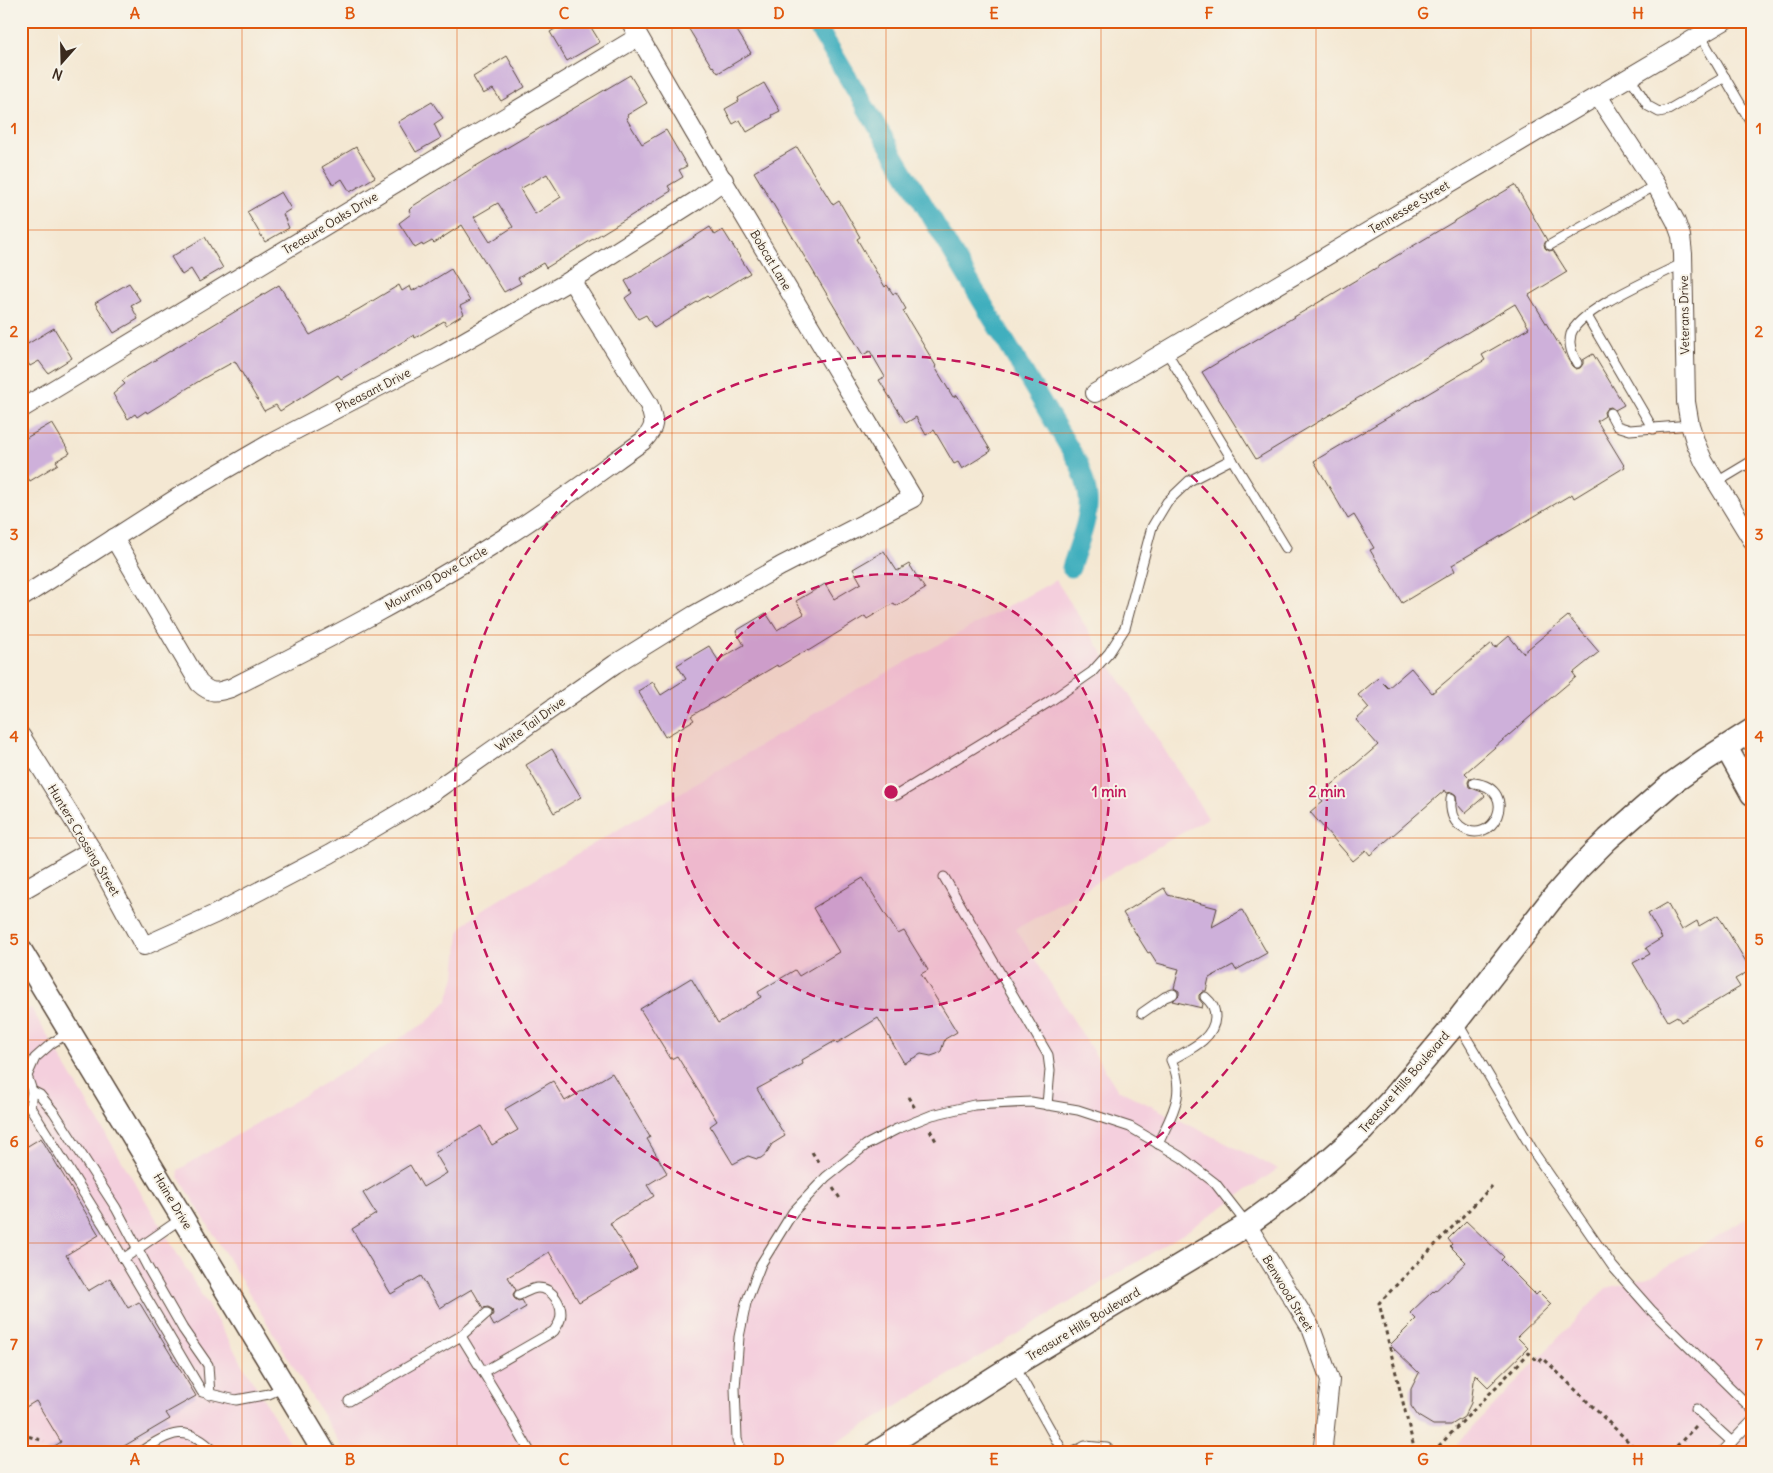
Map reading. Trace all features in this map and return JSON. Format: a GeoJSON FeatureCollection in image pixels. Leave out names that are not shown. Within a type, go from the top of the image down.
{"type":"FeatureCollection","features":[{"type":"Feature","properties":{"kind":"street","name":"Bobcat Lane"},"geometry":{"type":"LineString","coordinates":[[630,21],[913,498]]}},
{"type":"Feature","properties":{"kind":"street","name":"Tennessee Street"},"geometry":{"type":"LineString","coordinates":[[1095,393],[1724,21]]}},
{"type":"Feature","properties":{"kind":"street","name":"Treasure Oaks Drive"},"geometry":{"type":"LineString","coordinates":[[21,409],[638,37]]}},
{"type":"Feature","properties":{"kind":"street","name":"Veterans Drive"},"geometry":{"type":"LineString","coordinates":[[1598,96],[1656,185],[1676,222],[1681,236],[1686,402],[1690,425],[1696,444],[1752,540]]}},
{"type":"Feature","properties":{"kind":"street","name":"Pheasant Drive"},"geometry":{"type":"LineString","coordinates":[[21,598],[183,494],[269,444],[442,354],[571,280],[697,200],[724,180]]}},
{"type":"Feature","properties":{"kind":"street","name":"Mourning Dove Circle"},"geometry":{"type":"LineString","coordinates":[[114,538],[199,683],[208,691],[219,692],[231,688],[388,607],[459,566],[522,526],[644,441],[652,430],[653,417],[649,405],[571,280]]}},
{"type":"Feature","properties":{"kind":"street","name":"White Tail Drive"},"geometry":{"type":"LineString","coordinates":[[144,946],[222,911],[330,854],[423,799],[615,664],[662,634],[781,566],[913,498]]}},
{"type":"Feature","properties":{"kind":"street","name":"Treasure Hills Boulevard"},"geometry":{"type":"LineString","coordinates":[[877,1452],[1014,1365],[1247,1225],[1296,1189],[1363,1130],[1394,1098],[1551,900],[1578,869],[1608,839],[1671,784],[1752,730]]}},
{"type":"Feature","properties":{"kind":"street","name":"Hunters Crossing Street"},"geometry":{"type":"LineString","coordinates":[[21,736],[92,850],[144,946]]}},
{"type":"Feature","properties":{"kind":"street"},"geometry":{"type":"LineString","coordinates":[[1726,747],[1752,794]]}},
{"type":"Feature","properties":{"kind":"street"},"geometry":{"type":"LineString","coordinates":[[21,890],[92,850]]}},
{"type":"Feature","properties":{"kind":"street","name":"Haine Drive"},"geometry":{"type":"LineString","coordinates":[[21,951],[286,1386],[324,1452]]}},
{"type":"Feature","properties":{"kind":"street","name":"Benwood Street"},"geometry":{"type":"LineString","coordinates":[[1247,1225],[1311,1328],[1330,1380],[1323,1446],[1325,1452]]}},
{"type":"Feature","properties":{"kind":"lane"},"geometry":{"type":"LineString","coordinates":[[1700,35],[1752,124]]}},
{"type":"Feature","properties":{"kind":"lane"},"geometry":{"type":"LineString","coordinates":[[1630,77],[1648,106],[1659,112],[1668,110],[1725,77]]}},
{"type":"Feature","properties":{"kind":"lane"},"geometry":{"type":"LineString","coordinates":[[1550,245],[1656,185]]}},
{"type":"Feature","properties":{"kind":"lane"},"geometry":{"type":"LineString","coordinates":[[1577,363],[1570,349],[1571,334],[1576,326],[1607,302],[1683,264]]}},
{"type":"Feature","properties":{"kind":"lane"},"geometry":{"type":"LineString","coordinates":[[1587,316],[1653,429]]}},
{"type":"Feature","properties":{"kind":"lane"},"geometry":{"type":"LineString","coordinates":[[1166,351],[1286,548]]}},
{"type":"Feature","properties":{"kind":"lane"},"geometry":{"type":"LineString","coordinates":[[1610,414],[1617,426],[1630,430],[1690,425]]}},
{"type":"Feature","properties":{"kind":"lane"},"geometry":{"type":"LineString","coordinates":[[898,795],[1049,702],[1092,672],[1109,653],[1125,628],[1152,527],[1167,502],[1189,481],[1232,459]]}},
{"type":"Feature","properties":{"kind":"lane"},"geometry":{"type":"LineString","coordinates":[[1717,482],[1752,461]]}},
{"type":"Feature","properties":{"kind":"lane"},"geometry":{"type":"LineString","coordinates":[[1452,798],[1450,810],[1457,824],[1464,829],[1472,831],[1488,828],[1498,816],[1500,808],[1498,800],[1495,793],[1489,787],[1474,783]]}},
{"type":"Feature","properties":{"kind":"lane"},"geometry":{"type":"LineString","coordinates":[[944,877],[1048,1055],[1050,1070],[1047,1105]]}},
{"type":"Feature","properties":{"kind":"lane"},"geometry":{"type":"LineString","coordinates":[[1142,1013],[1172,994]]}},
{"type":"Feature","properties":{"kind":"lane"},"geometry":{"type":"LineString","coordinates":[[1158,1144],[1177,1101],[1179,1087],[1177,1072],[1171,1060],[1208,1036],[1214,1025],[1215,1014],[1212,1003],[1205,997]]}},
{"type":"Feature","properties":{"kind":"lane"},"geometry":{"type":"LineString","coordinates":[[1456,1022],[1535,1154],[1613,1267],[1651,1310],[1752,1409]]}},
{"type":"Feature","properties":{"kind":"lane"},"geometry":{"type":"LineString","coordinates":[[70,1032],[35,1058],[24,1075],[32,1091],[30,1107],[103,1224],[194,1379],[202,1392],[236,1400],[269,1394],[286,1386]]}},
{"type":"Feature","properties":{"kind":"lane"},"geometry":{"type":"LineString","coordinates":[[32,1091],[40,1095],[54,1112],[116,1208],[184,1329],[208,1365],[210,1395]]}},
{"type":"Feature","properties":{"kind":"lane"},"geometry":{"type":"LineString","coordinates":[[741,1452],[737,1439],[735,1388],[739,1337],[746,1303],[761,1264],[793,1212],[830,1173],[866,1145],[897,1129],[932,1115],[974,1105],[1031,1102],[1078,1110],[1130,1127],[1181,1157],[1215,1183],[1247,1225]]}},
{"type":"Feature","properties":{"kind":"lane"},"geometry":{"type":"LineString","coordinates":[[123,1259],[183,1218]]}},
{"type":"Feature","properties":{"kind":"lane"},"geometry":{"type":"LineString","coordinates":[[483,1372],[554,1331],[560,1320],[561,1308],[555,1297],[548,1291],[537,1288],[519,1295]]}},
{"type":"Feature","properties":{"kind":"lane"},"geometry":{"type":"LineString","coordinates":[[349,1402],[461,1336],[487,1313]]}},
{"type":"Feature","properties":{"kind":"lane"},"geometry":{"type":"LineString","coordinates":[[461,1336],[530,1452]]}},
{"type":"Feature","properties":{"kind":"lane"},"geometry":{"type":"LineString","coordinates":[[1014,1365],[1064,1452]]}},
{"type":"Feature","properties":{"kind":"lane"},"geometry":{"type":"LineString","coordinates":[[1696,1409],[1732,1442]]}},
{"type":"Feature","properties":{"kind":"lane"},"geometry":{"type":"LineString","coordinates":[[1722,1452],[1752,1422]]}},
{"type":"Feature","properties":{"kind":"lane"},"geometry":{"type":"LineString","coordinates":[[140,1452],[159,1439],[182,1432],[202,1440],[215,1452]]}},
{"type":"Feature","properties":{"kind":"lane"},"geometry":{"type":"LineString","coordinates":[[1074,1452],[1085,1446],[1108,1448],[1111,1452]]}},
{"type":"Feature","properties":{"kind":"path"},"geometry":{"type":"LineString","coordinates":[[1415,1452],[1378,1303],[1493,1185]]}},
{"type":"Feature","properties":{"kind":"path"},"geometry":{"type":"LineString","coordinates":[[1433,1452],[1529,1353],[1539,1362],[1543,1358],[1639,1452]]}},
{"type":"Feature","properties":{"kind":"path"},"geometry":{"type":"LineString","coordinates":[[1672,1452],[1705,1417]]}},
{"type":"Feature","properties":{"kind":"path"},"geometry":{"type":"LineString","coordinates":[[21,1436],[44,1441]]}},
{"type":"Feature","properties":{"kind":"path"},"geometry":{"type":"LineString","coordinates":[[21,1436],[30,1452]]}},
{"type":"Feature","properties":{"kind":"shaded area"},"geometry":{"type":"Polygon","coordinates":[[[1056,580],[1208,818],[1016,929],[1117,1089],[1278,1169],[1183,1234],[821,1452],[345,1452],[179,1177],[178,1170],[427,1022],[447,1001],[455,977],[459,933],[464,925],[485,908],[839,699],[1056,580]]]}},
{"type":"Feature","properties":{"kind":"shaded area"},"geometry":{"type":"Polygon","coordinates":[[[31,1008],[295,1452],[21,1452],[21,1013],[31,1008]]]}},
{"type":"Feature","properties":{"kind":"shaded area"},"geometry":{"type":"Polygon","coordinates":[[[1752,1215],[1752,1452],[1449,1452],[1606,1288],[1648,1278],[1752,1215]]]}},
{"type":"Feature","properties":{"kind":"building"},"geometry":{"type":"Polygon","coordinates":[[[568,21],[587,21],[600,42],[567,61],[550,32],[568,21]]]}},
{"type":"Feature","properties":{"kind":"building"},"geometry":{"type":"Polygon","coordinates":[[[695,21],[731,21],[751,53],[718,73],[712,67],[687,26],[695,21]]]}},
{"type":"Feature","properties":{"kind":"building"},"geometry":{"type":"Polygon","coordinates":[[[507,56],[525,87],[501,101],[493,89],[483,94],[473,77],[507,56]]]}},
{"type":"Feature","properties":{"kind":"building"},"geometry":{"type":"Polygon","coordinates":[[[630,75],[647,103],[627,115],[628,117],[626,118],[642,144],[666,130],[687,166],[679,170],[683,177],[668,186],[671,191],[546,268],[543,263],[518,278],[521,283],[504,292],[462,225],[434,243],[432,241],[415,248],[399,223],[411,214],[409,210],[413,206],[471,169],[630,75]],[[547,174],[520,189],[535,214],[561,197],[547,174]],[[498,203],[474,217],[490,242],[513,227],[498,203]]]}},
{"type":"Feature","properties":{"kind":"building"},"geometry":{"type":"Polygon","coordinates":[[[764,83],[780,111],[747,132],[740,120],[733,124],[725,109],[739,101],[738,98],[764,83]]]}},
{"type":"Feature","properties":{"kind":"building"},"geometry":{"type":"Polygon","coordinates":[[[432,102],[443,118],[434,124],[441,138],[416,152],[398,122],[432,102]]]}},
{"type":"Feature","properties":{"kind":"building"},"geometry":{"type":"Polygon","coordinates":[[[356,147],[375,177],[350,192],[342,179],[333,185],[322,167],[356,147]]]}},
{"type":"Feature","properties":{"kind":"building"},"geometry":{"type":"Polygon","coordinates":[[[797,147],[833,205],[839,201],[860,237],[857,239],[885,287],[887,285],[893,294],[896,292],[906,309],[903,311],[935,367],[953,397],[957,395],[991,451],[962,469],[958,462],[954,464],[934,430],[926,435],[916,417],[906,423],[879,380],[885,377],[870,351],[863,355],[754,172],[797,147]]]}},
{"type":"Feature","properties":{"kind":"building"},"geometry":{"type":"Polygon","coordinates":[[[1515,185],[1547,240],[1544,244],[1545,248],[1549,251],[1553,250],[1567,272],[1529,295],[1572,366],[1576,369],[1580,368],[1583,360],[1593,354],[1624,405],[1615,410],[1611,407],[1607,408],[1604,412],[1605,416],[1597,421],[1625,467],[1574,498],[1572,494],[1452,565],[1455,571],[1402,603],[1370,550],[1374,548],[1354,515],[1348,519],[1314,461],[1485,360],[1482,355],[1529,328],[1515,304],[1256,459],[1202,372],[1515,185]]]}},
{"type":"Feature","properties":{"kind":"building"},"geometry":{"type":"Polygon","coordinates":[[[281,192],[291,209],[283,214],[289,228],[265,242],[247,212],[281,192]]]}},
{"type":"Feature","properties":{"kind":"building"},"geometry":{"type":"Polygon","coordinates":[[[710,227],[715,235],[723,230],[750,273],[654,328],[646,315],[638,319],[625,298],[632,293],[625,281],[710,227]]]}},
{"type":"Feature","properties":{"kind":"building"},"geometry":{"type":"Polygon","coordinates":[[[205,237],[223,268],[199,282],[191,269],[182,275],[171,257],[205,237]]]}},
{"type":"Feature","properties":{"kind":"building"},"geometry":{"type":"Polygon","coordinates":[[[451,269],[470,301],[460,306],[464,314],[446,325],[444,321],[415,338],[414,335],[341,379],[338,375],[280,411],[276,405],[264,411],[235,361],[137,417],[135,414],[128,419],[113,394],[125,384],[122,381],[127,377],[279,285],[310,335],[399,285],[402,291],[410,286],[412,291],[451,269]]]}},
{"type":"Feature","properties":{"kind":"building"},"geometry":{"type":"Polygon","coordinates":[[[129,283],[140,300],[131,305],[138,319],[114,333],[95,303],[129,283]]]}},
{"type":"Feature","properties":{"kind":"building"},"geometry":{"type":"Polygon","coordinates":[[[54,328],[72,358],[48,373],[39,361],[30,366],[21,352],[21,348],[54,328]]]}},
{"type":"Feature","properties":{"kind":"building"},"geometry":{"type":"Polygon","coordinates":[[[52,423],[70,453],[56,461],[58,464],[30,481],[28,478],[21,482],[21,441],[52,423]]]}},
{"type":"Feature","properties":{"kind":"building"},"geometry":{"type":"Polygon","coordinates":[[[884,551],[897,571],[909,564],[925,589],[896,606],[894,603],[867,619],[865,616],[808,651],[778,667],[777,665],[691,716],[694,720],[665,737],[638,691],[653,682],[661,695],[686,679],[677,665],[709,646],[718,660],[744,645],[736,631],[766,613],[777,630],[804,614],[796,601],[825,584],[834,599],[861,583],[853,569],[884,551]]]}},
{"type":"Feature","properties":{"kind":"building"},"geometry":{"type":"Polygon","coordinates":[[[1568,616],[1599,652],[1573,673],[1576,677],[1465,773],[1470,778],[1468,782],[1469,787],[1482,792],[1485,796],[1465,813],[1457,804],[1456,795],[1452,792],[1447,793],[1445,790],[1370,855],[1366,850],[1353,861],[1310,812],[1323,801],[1319,796],[1378,745],[1356,720],[1369,708],[1358,695],[1378,678],[1388,688],[1411,668],[1432,693],[1492,643],[1495,648],[1509,636],[1523,653],[1568,616]]]}},
{"type":"Feature","properties":{"kind":"building"},"geometry":{"type":"Polygon","coordinates":[[[552,749],[581,797],[554,813],[526,765],[552,749]]]}},
{"type":"Feature","properties":{"kind":"building"},"geometry":{"type":"Polygon","coordinates":[[[863,878],[898,934],[904,931],[928,970],[921,974],[957,1032],[945,1039],[941,1051],[937,1054],[931,1056],[921,1054],[904,1063],[878,1018],[837,1043],[835,1041],[802,1060],[803,1064],[757,1089],[785,1136],[772,1144],[761,1158],[757,1159],[748,1156],[733,1164],[710,1126],[717,1121],[677,1056],[671,1059],[640,1009],[691,978],[718,1023],[761,997],[758,992],[795,970],[799,976],[839,952],[813,908],[863,878]]]}},
{"type":"Feature","properties":{"kind":"building"},"geometry":{"type":"Polygon","coordinates":[[[1164,888],[1168,895],[1217,908],[1212,927],[1242,910],[1267,953],[1236,970],[1233,965],[1209,978],[1206,991],[1199,995],[1199,999],[1203,1004],[1202,1008],[1172,1001],[1179,995],[1179,991],[1174,988],[1179,969],[1157,963],[1150,952],[1148,953],[1123,913],[1164,888]]]}},
{"type":"Feature","properties":{"kind":"building"},"geometry":{"type":"Polygon","coordinates":[[[1667,903],[1682,930],[1697,921],[1699,926],[1718,915],[1751,970],[1735,979],[1740,987],[1681,1022],[1677,1016],[1668,1021],[1633,963],[1650,954],[1646,948],[1662,938],[1648,914],[1667,903]]]}},
{"type":"Feature","properties":{"kind":"building"},"geometry":{"type":"Polygon","coordinates":[[[612,1073],[650,1137],[647,1139],[667,1173],[647,1185],[654,1196],[610,1223],[637,1268],[579,1302],[549,1252],[508,1277],[516,1290],[513,1294],[514,1298],[518,1301],[522,1300],[526,1307],[494,1326],[490,1319],[493,1314],[492,1309],[488,1307],[483,1308],[472,1289],[440,1308],[421,1276],[391,1294],[352,1229],[376,1214],[363,1193],[410,1165],[423,1187],[447,1173],[435,1153],[481,1126],[492,1145],[518,1130],[505,1109],[553,1081],[565,1101],[612,1073]]]}},
{"type":"Feature","properties":{"kind":"building"},"geometry":{"type":"Polygon","coordinates":[[[41,1138],[99,1235],[66,1255],[88,1291],[110,1278],[128,1308],[139,1302],[196,1396],[166,1413],[170,1419],[114,1452],[45,1452],[61,1442],[36,1401],[21,1410],[21,1150],[41,1138]]]}},
{"type":"Feature","properties":{"kind":"building"},"geometry":{"type":"Polygon","coordinates":[[[1466,1221],[1504,1257],[1501,1260],[1536,1295],[1539,1292],[1551,1304],[1517,1337],[1528,1348],[1488,1387],[1475,1374],[1471,1403],[1464,1417],[1451,1425],[1433,1425],[1418,1416],[1411,1406],[1411,1389],[1419,1373],[1390,1345],[1416,1319],[1410,1313],[1433,1291],[1447,1282],[1466,1262],[1450,1246],[1452,1244],[1448,1239],[1466,1221]]]}},
{"type":"Feature","properties":{"kind":"waterway"},"geometry":{"type":"LineString","coordinates":[[814,21],[1079,464],[1087,489],[1088,506],[1080,543],[1071,568]]}}]}
